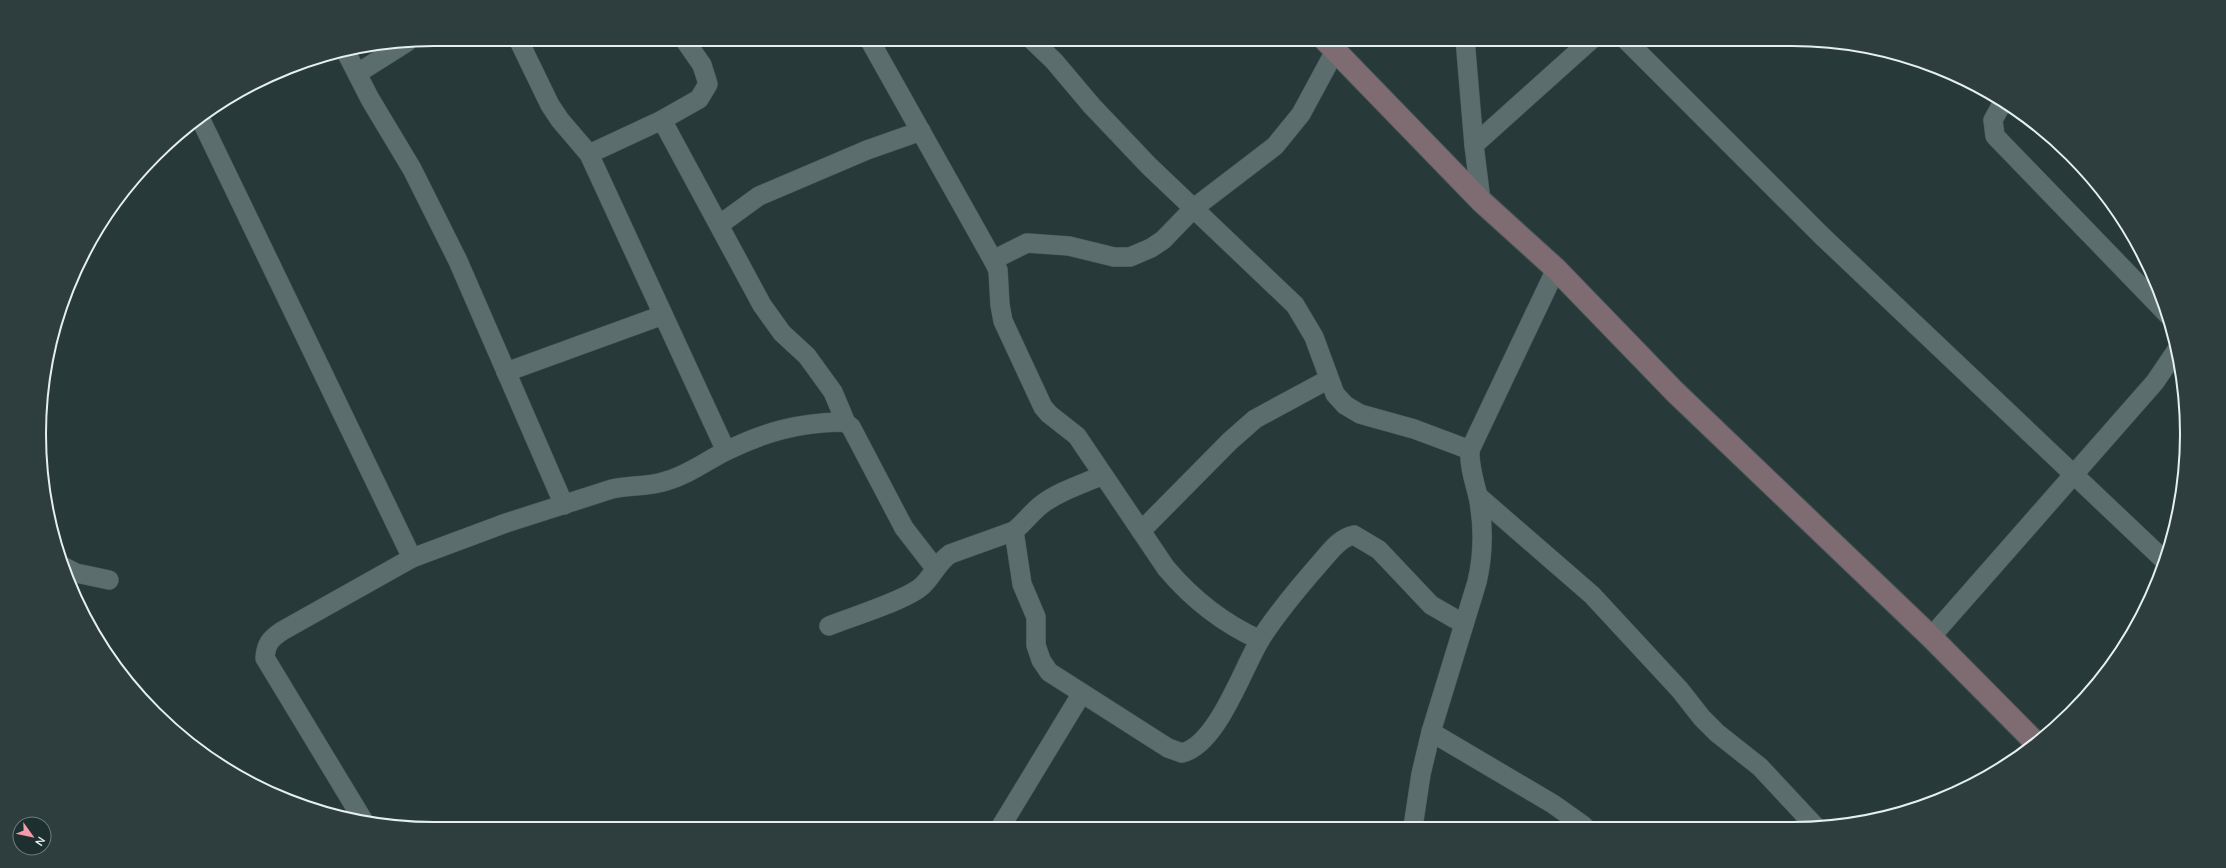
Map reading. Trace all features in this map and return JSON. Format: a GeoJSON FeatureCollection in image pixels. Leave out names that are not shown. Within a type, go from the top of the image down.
{"type":"FeatureCollection","features":[{"type":"Feature","properties":{"kind":"street"},"geometry":{"type":"LineString","coordinates":[[521,46],[550,105],[560,120],[590,154],[726,451]]}},
{"type":"Feature","properties":{"kind":"street"},"geometry":{"type":"LineString","coordinates":[[590,154],[662,120],[699,99],[708,84],[702,65],[689,46]]}},
{"type":"Feature","properties":{"kind":"street"},"geometry":{"type":"LineString","coordinates":[[873,46],[998,270],[1000,305],[1003,321],[1044,407],[1049,414],[1072,430],[1166,568],[1197,602],[1224,622],[1260,640]]}},
{"type":"Feature","properties":{"kind":"street"},"geometry":{"type":"LineString","coordinates":[[1038,46],[1054,61],[1092,106],[1144,161],[1295,305],[1314,337],[1335,394],[1345,405],[1360,414],[1414,429],[1470,450]]}},
{"type":"Feature","properties":{"kind":"street"},"geometry":{"type":"LineString","coordinates":[[993,260],[1027,243],[1069,246],[1114,257],[1130,257],[1142,254],[1163,240],[1194,208],[1280,141],[1300,114],[1329,46]]}},
{"type":"Feature","properties":{"kind":"street"},"geometry":{"type":"LineString","coordinates":[[1330,46],[1481,201],[1556,269],[1675,392],[1931,637],[2032,739]]}},
{"type":"Feature","properties":{"kind":"street"},"geometry":{"type":"LineString","coordinates":[[1466,46],[1474,145],[1481,201]]}},
{"type":"Feature","properties":{"kind":"street"},"geometry":{"type":"LineString","coordinates":[[1474,145],[1584,46]]}},
{"type":"Feature","properties":{"kind":"street"},"geometry":{"type":"LineString","coordinates":[[1632,46],[1822,236],[2074,473],[2160,557]]}},
{"type":"Feature","properties":{"kind":"street"},"geometry":{"type":"LineString","coordinates":[[358,73],[398,48]]}},
{"type":"Feature","properties":{"kind":"street"},"geometry":{"type":"LineString","coordinates":[[348,55],[370,99],[412,169],[454,254],[564,505]]}},
{"type":"Feature","properties":{"kind":"street"},"geometry":{"type":"LineString","coordinates":[[2000,107],[1993,120],[1995,136],[2157,303]]}},
{"type":"Feature","properties":{"kind":"street"},"geometry":{"type":"LineString","coordinates":[[662,120],[762,305],[782,332],[808,356],[833,392],[846,423],[851,427],[904,528],[935,568]]}},
{"type":"Feature","properties":{"kind":"street"},"geometry":{"type":"LineString","coordinates":[[202,123],[412,558]]}},
{"type":"Feature","properties":{"kind":"street"},"geometry":{"type":"LineString","coordinates":[[719,225],[760,196],[868,150],[921,131]]}},
{"type":"Feature","properties":{"kind":"street"},"geometry":{"type":"LineString","coordinates":[[1414,822],[1421,774],[1431,732],[1483,558],[1484,539],[1478,496],[1469,464],[1470,450],[1556,269]]}},
{"type":"Feature","properties":{"kind":"street"},"geometry":{"type":"LineString","coordinates":[[506,372],[663,315]]}},
{"type":"Feature","properties":{"kind":"street"},"geometry":{"type":"LineString","coordinates":[[1931,637],[2074,473],[2156,382],[2173,356]]}},
{"type":"Feature","properties":{"kind":"street"},"geometry":{"type":"LineString","coordinates":[[1141,531],[1230,440],[1255,419],[1329,379]]}},
{"type":"Feature","properties":{"kind":"street"},"geometry":{"type":"LineString","coordinates":[[360,815],[265,658],[266,645],[272,638],[412,558],[506,523],[629,485],[665,482],[680,476],[726,451],[788,427],[825,422],[846,423]]}},
{"type":"Feature","properties":{"kind":"street"},"geometry":{"type":"LineString","coordinates":[[829,626],[909,595],[922,586],[935,568],[950,554],[1014,531],[1041,505],[1057,495],[1103,475]]}},
{"type":"Feature","properties":{"kind":"street"},"geometry":{"type":"LineString","coordinates":[[1478,496],[1592,595],[1680,690],[1702,718],[1717,733],[1760,767],[1811,821]]}},
{"type":"Feature","properties":{"kind":"street"},"geometry":{"type":"LineString","coordinates":[[1014,531],[1022,584],[1036,617],[1036,645],[1041,660],[1049,672],[1168,748],[1182,753],[1190,751],[1200,745],[1219,719],[1260,640],[1312,572],[1336,544],[1347,536],[1354,535],[1379,550],[1431,605],[1464,624]]}},
{"type":"Feature","properties":{"kind":"street"},"geometry":{"type":"LineString","coordinates":[[72,571],[109,580]]}},
{"type":"Feature","properties":{"kind":"street"},"geometry":{"type":"LineString","coordinates":[[1004,822],[1082,693]]}},
{"type":"Feature","properties":{"kind":"street"},"geometry":{"type":"LineString","coordinates":[[1431,732],[1553,804],[1578,822]]}}]}
